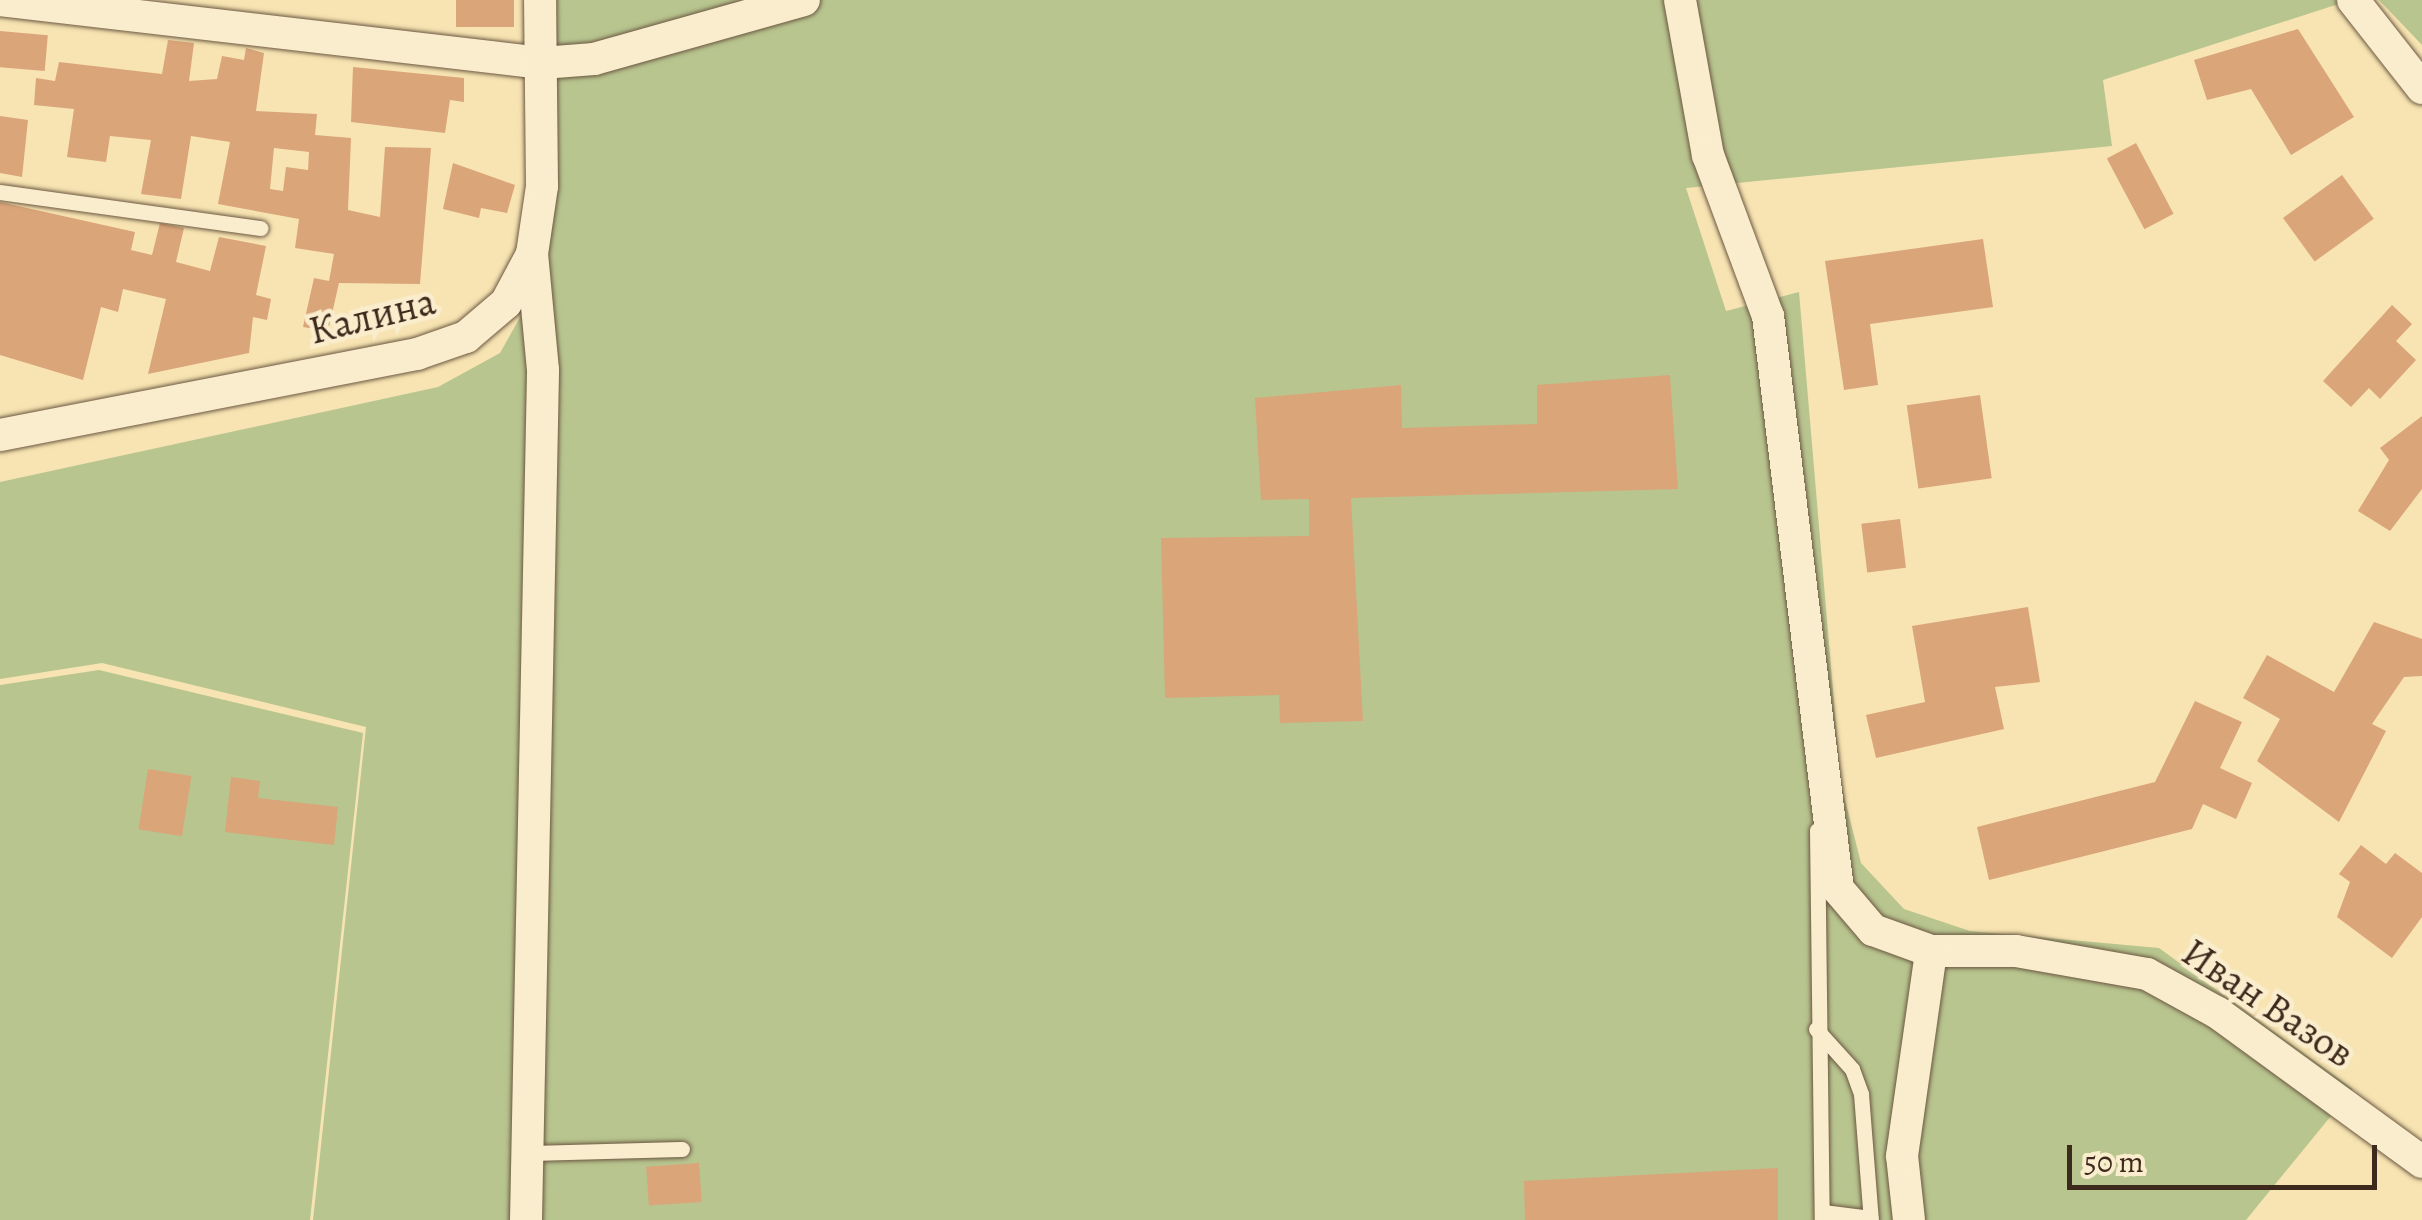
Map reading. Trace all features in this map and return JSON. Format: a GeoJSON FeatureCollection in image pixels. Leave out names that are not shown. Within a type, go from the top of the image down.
{"type":"FeatureCollection","features":[{"type":"Feature","properties":{"kind":"street"},"geometry":{"type":"LineString","coordinates":[[0,0],[542,62],[594,60],[804,0]]}},
{"type":"Feature","properties":{"kind":"street","name":"Калина"},"geometry":{"type":"LineString","coordinates":[[0,436],[417,354],[466,336],[506,304],[532,254],[542,186],[540,0]]}},
{"type":"Feature","properties":{"kind":"street"},"geometry":{"type":"LineString","coordinates":[[1680,0],[1708,155],[1768,316],[1817,766]]}},
{"type":"Feature","properties":{"kind":"street"},"geometry":{"type":"LineString","coordinates":[[2354,0],[2422,88]]}},
{"type":"Feature","properties":{"kind":"street"},"geometry":{"type":"LineString","coordinates":[[526,1220],[543,370],[532,254]]}},
{"type":"Feature","properties":{"kind":"street","name":"Иван Вазов"},"geometry":{"type":"LineString","coordinates":[[1817,766],[1838,889],[1873,930],[1931,951],[2016,951],[2147,974],[2218,1013],[2422,1162]]}},
{"type":"Feature","properties":{"kind":"street"},"geometry":{"type":"LineString","coordinates":[[1909,1220],[1905,1126],[1931,951]]}},
{"type":"Feature","properties":{"kind":"lane"},"geometry":{"type":"LineString","coordinates":[[0,192],[260,228]]}},
{"type":"Feature","properties":{"kind":"lane"},"geometry":{"type":"LineString","coordinates":[[1816,1029],[1852,1069],[1866,1128],[1871,1219],[1822,1216],[1816,1029],[1817,766]]}},
{"type":"Feature","properties":{"kind":"lane"},"geometry":{"type":"LineString","coordinates":[[1866,1128],[1905,1126]]}},
{"type":"Feature","properties":{"kind":"lane"},"geometry":{"type":"LineString","coordinates":[[528,1153],[682,1149]]}},
{"type":"Feature","properties":{"kind":"green space"},"geometry":{"type":"Polygon","coordinates":[[[557,0],[2351,0],[2103,80],[2112,146],[1686,188],[1726,311],[1799,292],[1841,784],[1861,863],[1904,909],[1970,931],[2159,948],[2353,1089],[2246,1220],[313,1220],[366,727],[102,663],[0,679],[0,482],[438,387],[500,353],[546,271],[557,0]]]}},
{"type":"Feature","properties":{"kind":"green space"},"geometry":{"type":"Polygon","coordinates":[[[2379,0],[2422,0],[2422,45],[2379,0]]]}},
{"type":"Feature","properties":{"kind":"green space"},"geometry":{"type":"Polygon","coordinates":[[[99,670],[363,733],[310,1220],[0,1220],[0,685],[99,670]]]}},
{"type":"Feature","properties":{"kind":"building"},"geometry":{"type":"Polygon","coordinates":[[[456,0],[514,0],[514,27],[456,27],[456,0]]]}},
{"type":"Feature","properties":{"kind":"building"},"geometry":{"type":"Polygon","coordinates":[[[2298,29],[2354,117],[2291,155],[2251,89],[2207,100],[2194,60],[2298,29]]]}},
{"type":"Feature","properties":{"kind":"building"},"geometry":{"type":"Polygon","coordinates":[[[0,31],[48,35],[45,71],[0,67],[0,31]]]}},
{"type":"Feature","properties":{"kind":"building"},"geometry":{"type":"Polygon","coordinates":[[[168,40],[194,43],[189,81],[217,79],[222,56],[244,60],[246,48],[264,53],[256,111],[317,114],[315,135],[351,138],[348,210],[380,217],[385,147],[431,148],[420,284],[339,283],[328,331],[303,327],[314,278],[329,281],[334,254],[295,248],[299,219],[218,204],[230,142],[191,136],[181,199],[141,194],[151,140],[110,136],[106,162],[67,157],[74,109],[34,105],[36,78],[55,81],[59,62],[162,74],[168,40]],[[274,148],[270,189],[283,191],[286,167],[308,170],[309,152],[274,148]]]}},
{"type":"Feature","properties":{"kind":"building"},"geometry":{"type":"Polygon","coordinates":[[[353,67],[464,78],[464,102],[450,100],[445,133],[351,122],[353,67]]]}},
{"type":"Feature","properties":{"kind":"building"},"geometry":{"type":"Polygon","coordinates":[[[0,116],[28,120],[22,177],[0,173],[0,116]]]}},
{"type":"Feature","properties":{"kind":"building"},"geometry":{"type":"Polygon","coordinates":[[[2136,143],[2174,214],[2144,229],[2107,158],[2136,143]]]}},
{"type":"Feature","properties":{"kind":"building"},"geometry":{"type":"Polygon","coordinates":[[[453,163],[515,185],[507,213],[481,208],[479,218],[443,209],[453,163]]]}},
{"type":"Feature","properties":{"kind":"building"},"geometry":{"type":"Polygon","coordinates":[[[2342,175],[2374,219],[2315,262],[2283,218],[2342,175]]]}},
{"type":"Feature","properties":{"kind":"building"},"geometry":{"type":"Polygon","coordinates":[[[0,202],[135,232],[131,250],[152,255],[160,223],[184,228],[176,262],[210,271],[219,237],[266,246],[256,295],[271,299],[267,320],[253,317],[249,353],[148,374],[166,299],[123,289],[118,312],[101,307],[83,380],[0,355],[0,202]]]}},
{"type":"Feature","properties":{"kind":"building"},"geometry":{"type":"Polygon","coordinates":[[[1983,239],[1993,307],[1870,324],[1878,385],[1844,390],[1825,261],[1983,239]]]}},
{"type":"Feature","properties":{"kind":"building"},"geometry":{"type":"Polygon","coordinates":[[[2392,305],[2412,324],[2396,341],[2416,360],[2380,399],[2369,388],[2351,407],[2323,381],[2392,305]]]}},
{"type":"Feature","properties":{"kind":"building"},"geometry":{"type":"Polygon","coordinates":[[[1670,375],[1678,489],[1351,498],[1363,721],[1280,723],[1279,695],[1165,698],[1161,538],[1309,536],[1309,499],[1261,500],[1255,398],[1401,385],[1402,428],[1537,424],[1537,385],[1670,375]]]}},
{"type":"Feature","properties":{"kind":"building"},"geometry":{"type":"Polygon","coordinates":[[[1980,395],[1992,478],[1918,488],[1907,405],[1980,395]]]}},
{"type":"Feature","properties":{"kind":"building"},"geometry":{"type":"Polygon","coordinates":[[[2422,416],[2422,489],[2390,531],[2358,511],[2389,460],[2380,448],[2422,416]]]}},
{"type":"Feature","properties":{"kind":"building"},"geometry":{"type":"Polygon","coordinates":[[[1900,519],[1906,568],[1867,572],[1861,524],[1900,519]]]}},
{"type":"Feature","properties":{"kind":"building"},"geometry":{"type":"Polygon","coordinates":[[[2028,607],[2040,682],[1995,687],[2004,729],[1876,758],[1866,715],[1925,702],[1912,626],[2028,607]]]}},
{"type":"Feature","properties":{"kind":"building"},"geometry":{"type":"Polygon","coordinates":[[[2374,622],[2422,639],[2422,676],[2404,677],[2372,724],[2386,731],[2339,822],[2257,761],[2280,719],[2243,698],[2267,655],[2334,692],[2374,622]]]}},
{"type":"Feature","properties":{"kind":"building"},"geometry":{"type":"Polygon","coordinates":[[[2195,701],[2242,722],[2220,768],[2252,783],[2236,819],[2203,804],[2192,829],[1989,880],[1977,827],[2155,782],[2195,701]]]}},
{"type":"Feature","properties":{"kind":"building"},"geometry":{"type":"Polygon","coordinates":[[[148,769],[191,776],[182,836],[138,829],[148,769]]]}},
{"type":"Feature","properties":{"kind":"building"},"geometry":{"type":"Polygon","coordinates":[[[231,777],[260,781],[258,798],[338,807],[334,845],[225,832],[231,777]]]}},
{"type":"Feature","properties":{"kind":"building"},"geometry":{"type":"Polygon","coordinates":[[[2361,845],[2386,864],[2395,853],[2422,873],[2422,917],[2392,958],[2337,917],[2350,882],[2339,874],[2361,845]]]}},
{"type":"Feature","properties":{"kind":"building"},"geometry":{"type":"Polygon","coordinates":[[[699,1163],[702,1202],[649,1206],[646,1167],[699,1163]]]}},
{"type":"Feature","properties":{"kind":"building"},"geometry":{"type":"Polygon","coordinates":[[[1778,1168],[1778,1220],[1525,1220],[1524,1181],[1778,1168]]]}}]}
